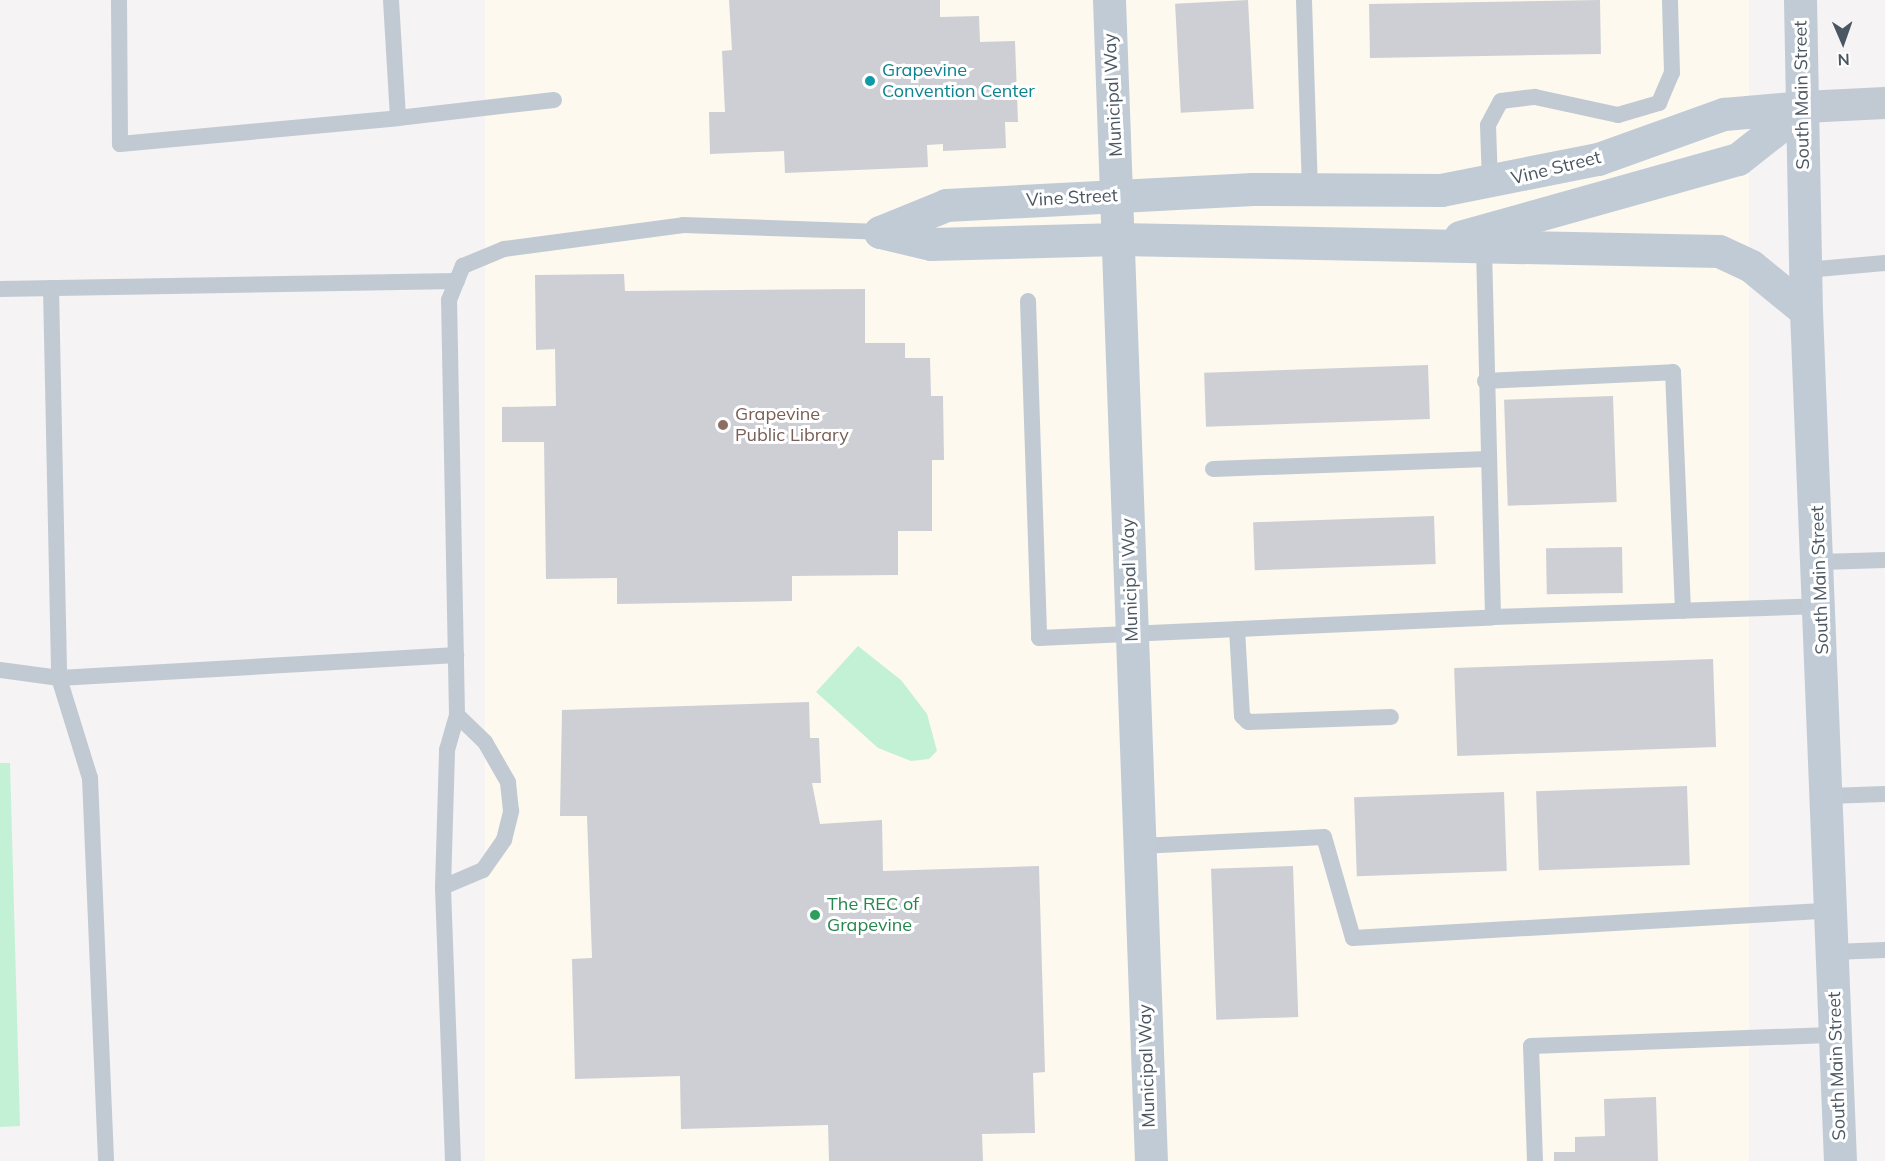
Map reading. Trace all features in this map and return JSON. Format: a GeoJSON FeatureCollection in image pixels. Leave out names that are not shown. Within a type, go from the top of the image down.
{"type":"FeatureCollection","features":[{"type":"Feature","properties":{"kind":"street","name":"Municipal Way"},"geometry":{"type":"LineString","coordinates":[[1109,0],[1118,195],[1150,1161]]}},
{"type":"Feature","properties":{"kind":"street","name":"South Main Street"},"geometry":{"type":"LineString","coordinates":[[1800,0],[1804,107],[1806,311],[1820,561],[1840,1161]]}},
{"type":"Feature","properties":{"kind":"street","name":"Vine Street"},"geometry":{"type":"LineString","coordinates":[[880,232],[946,205],[1118,195],[1310,189],[1441,190],[1490,183],[1598,159],[1724,114],[1885,103]]}},
{"type":"Feature","properties":{"kind":"street"},"geometry":{"type":"LineString","coordinates":[[1424,247],[1738,159],[1804,107]]}},
{"type":"Feature","properties":{"kind":"street"},"geometry":{"type":"LineString","coordinates":[[880,232],[931,244],[1119,239],[1424,247],[1719,251],[1751,266],[1806,311]]}},
{"type":"Feature","properties":{"kind":"lane"},"geometry":{"type":"LineString","coordinates":[[119,0],[120,144],[398,118],[554,100]]}},
{"type":"Feature","properties":{"kind":"lane"},"geometry":{"type":"LineString","coordinates":[[391,0],[398,118]]}},
{"type":"Feature","properties":{"kind":"lane"},"geometry":{"type":"LineString","coordinates":[[1304,0],[1310,189]]}},
{"type":"Feature","properties":{"kind":"lane"},"geometry":{"type":"LineString","coordinates":[[1490,183],[1488,125],[1502,101],[1535,97],[1618,115],[1659,104],[1672,73],[1670,0]]}},
{"type":"Feature","properties":{"kind":"lane"},"geometry":{"type":"LineString","coordinates":[[453,1161],[443,887],[447,750],[457,715],[449,300],[463,266],[504,249],[598,233],[683,225],[880,232]]}},
{"type":"Feature","properties":{"kind":"lane"},"geometry":{"type":"LineString","coordinates":[[1484,248],[1485,381],[1493,617]]}},
{"type":"Feature","properties":{"kind":"lane"},"geometry":{"type":"LineString","coordinates":[[1806,270],[1885,263]]}},
{"type":"Feature","properties":{"kind":"lane"},"geometry":{"type":"LineString","coordinates":[[0,289],[457,281]]}},
{"type":"Feature","properties":{"kind":"lane"},"geometry":{"type":"LineString","coordinates":[[51,288],[59,678],[90,778],[106,1161]]}},
{"type":"Feature","properties":{"kind":"lane"},"geometry":{"type":"LineString","coordinates":[[1029,301],[1039,638],[1493,617],[1821,606]]}},
{"type":"Feature","properties":{"kind":"lane"},"geometry":{"type":"LineString","coordinates":[[1485,381],[1673,372],[1683,611]]}},
{"type":"Feature","properties":{"kind":"lane"},"geometry":{"type":"LineString","coordinates":[[1213,469],[1488,459]]}},
{"type":"Feature","properties":{"kind":"lane"},"geometry":{"type":"LineString","coordinates":[[1820,561],[1885,560]]}},
{"type":"Feature","properties":{"kind":"lane"},"geometry":{"type":"LineString","coordinates":[[1237,629],[1242,716],[1248,722],[1391,717]]}},
{"type":"Feature","properties":{"kind":"lane"},"geometry":{"type":"LineString","coordinates":[[0,670],[59,678],[456,656]]}},
{"type":"Feature","properties":{"kind":"lane"},"geometry":{"type":"LineString","coordinates":[[443,887],[483,870],[504,840],[511,812],[508,782],[484,742],[457,715]]}},
{"type":"Feature","properties":{"kind":"lane"},"geometry":{"type":"LineString","coordinates":[[1828,796],[1885,794]]}},
{"type":"Feature","properties":{"kind":"lane"},"geometry":{"type":"LineString","coordinates":[[1140,846],[1324,837],[1353,938],[1832,910]]}},
{"type":"Feature","properties":{"kind":"lane"},"geometry":{"type":"LineString","coordinates":[[1833,952],[1885,950]]}},
{"type":"Feature","properties":{"kind":"lane"},"geometry":{"type":"LineString","coordinates":[[1535,1161],[1532,1046],[1836,1035]]}},
{"type":"Feature","properties":{"kind":"shaded area"},"geometry":{"type":"Polygon","coordinates":[[[485,0],[1749,0],[1749,1161],[485,1161],[485,0]]]}},
{"type":"Feature","properties":{"kind":"green space"},"geometry":{"type":"Polygon","coordinates":[[[858,646],[901,680],[927,714],[937,751],[929,759],[911,761],[878,748],[816,692],[858,646]]]}},
{"type":"Feature","properties":{"kind":"green space"},"geometry":{"type":"Polygon","coordinates":[[[0,763],[10,763],[20,1126],[0,1127],[0,763]]]}},
{"type":"Feature","properties":{"kind":"building","name":"Grapevine Convention Center"},"geometry":{"type":"Polygon","coordinates":[[[729,0],[940,0],[940,17],[979,16],[980,42],[1015,41],[1018,122],[1005,122],[1006,148],[943,151],[943,144],[927,145],[928,167],[785,173],[784,151],[710,154],[709,112],[725,112],[722,51],[732,50],[729,0]]]}},
{"type":"Feature","properties":{"kind":"building"},"geometry":{"type":"Polygon","coordinates":[[[1248,0],[1254,109],[1181,113],[1175,4],[1248,0]]]}},
{"type":"Feature","properties":{"kind":"building"},"geometry":{"type":"Polygon","coordinates":[[[1600,0],[1601,54],[1370,58],[1369,4],[1600,0]]]}},
{"type":"Feature","properties":{"kind":"building","name":"Grapevine Public Library"},"geometry":{"type":"Polygon","coordinates":[[[624,274],[625,291],[865,289],[865,343],[905,343],[905,358],[930,358],[931,396],[943,396],[944,460],[932,460],[932,531],[898,531],[898,575],[792,576],[792,601],[617,604],[617,578],[546,579],[544,442],[502,442],[502,407],[556,406],[555,349],[536,350],[535,275],[624,274]]]}},
{"type":"Feature","properties":{"kind":"building"},"geometry":{"type":"Polygon","coordinates":[[[1428,365],[1430,419],[1206,427],[1204,373],[1428,365]]]}},
{"type":"Feature","properties":{"kind":"building"},"geometry":{"type":"Polygon","coordinates":[[[1613,396],[1617,502],[1508,506],[1504,400],[1613,396]]]}},
{"type":"Feature","properties":{"kind":"building"},"geometry":{"type":"Polygon","coordinates":[[[1434,516],[1436,564],[1255,570],[1253,522],[1434,516]]]}},
{"type":"Feature","properties":{"kind":"building"},"geometry":{"type":"Polygon","coordinates":[[[1622,547],[1623,593],[1547,594],[1546,548],[1622,547]]]}},
{"type":"Feature","properties":{"kind":"building"},"geometry":{"type":"Polygon","coordinates":[[[1713,659],[1716,747],[1457,756],[1454,668],[1713,659]]]}},
{"type":"Feature","properties":{"kind":"building","name":"The REC of Grapevine"},"geometry":{"type":"Polygon","coordinates":[[[809,702],[810,738],[819,738],[821,783],[812,783],[820,824],[882,820],[883,871],[1039,866],[1045,1072],[1033,1073],[1035,1133],[982,1134],[983,1161],[829,1161],[828,1125],[681,1129],[680,1076],[575,1079],[572,959],[592,958],[587,816],[560,816],[562,710],[809,702]]]}},
{"type":"Feature","properties":{"kind":"building"},"geometry":{"type":"Polygon","coordinates":[[[1687,786],[1690,865],[1539,870],[1536,791],[1687,786]]]}},
{"type":"Feature","properties":{"kind":"building"},"geometry":{"type":"Polygon","coordinates":[[[1504,792],[1507,871],[1357,876],[1354,797],[1504,792]]]}},
{"type":"Feature","properties":{"kind":"building"},"geometry":{"type":"Polygon","coordinates":[[[1293,866],[1298,1017],[1216,1020],[1211,869],[1293,866]]]}},
{"type":"Feature","properties":{"kind":"building"},"geometry":{"type":"Polygon","coordinates":[[[1656,1097],[1658,1161],[1554,1161],[1554,1152],[1575,1152],[1575,1137],[1605,1136],[1604,1099],[1656,1097]]]}},
{"type":"Feature","properties":{"kind":"place","name":"Grapevine Convention Center"},"geometry":{"type":"Point","coordinates":[870,81]}},
{"type":"Feature","properties":{"kind":"place","name":"Grapevine Public Library"},"geometry":{"type":"Point","coordinates":[723,425]}},
{"type":"Feature","properties":{"kind":"place","name":"The REC of Grapevine"},"geometry":{"type":"Point","coordinates":[815,915]}}]}
